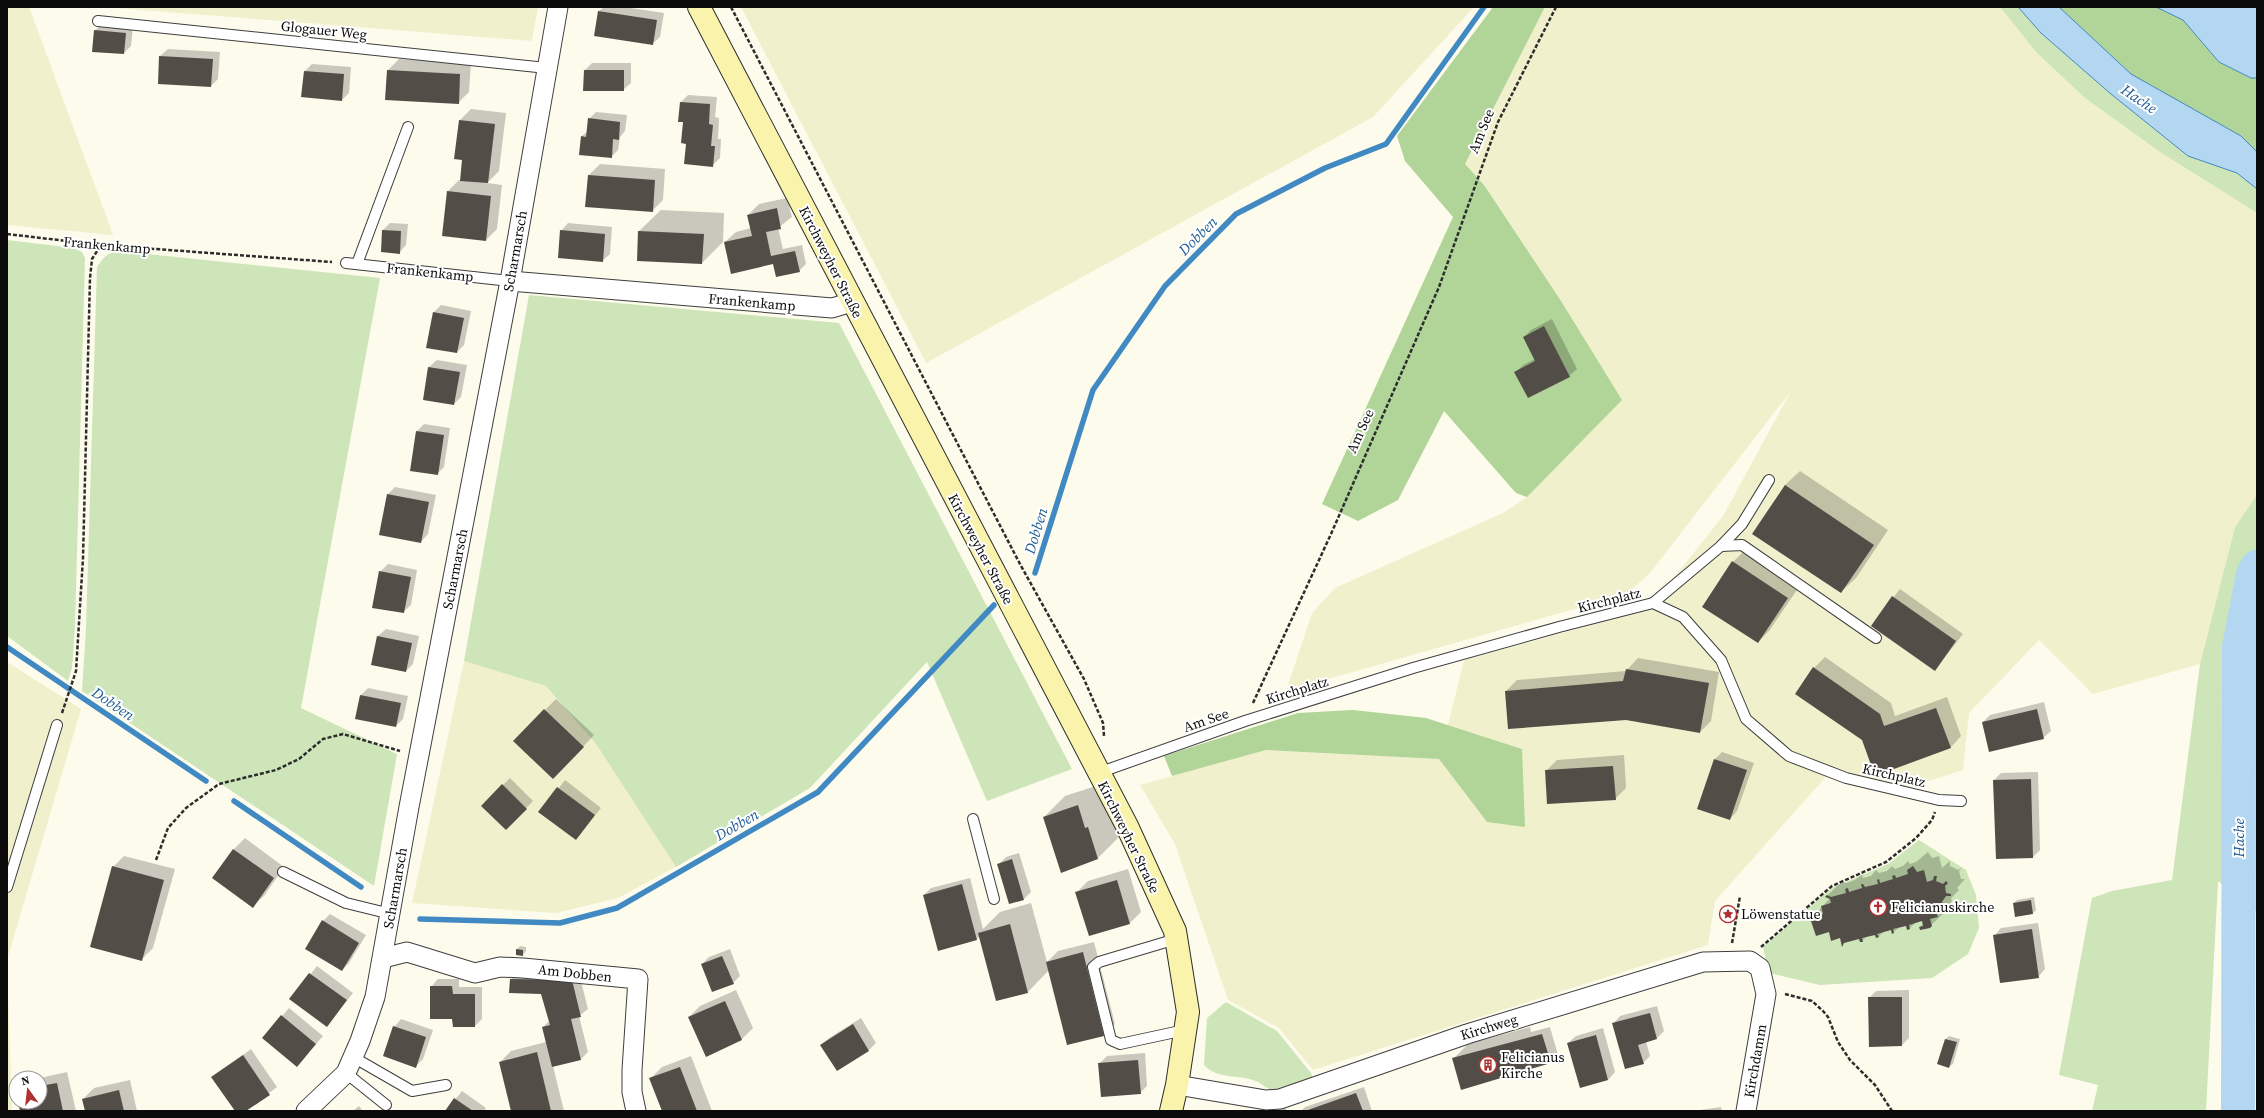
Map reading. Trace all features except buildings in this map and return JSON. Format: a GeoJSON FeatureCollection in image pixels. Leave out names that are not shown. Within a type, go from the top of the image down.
{"type":"FeatureCollection","features":[{"type":"Feature","properties":{"kind":"main road","name":"Kirchweyher Straße"},"geometry":{"type":"LineString","coordinates":[[699,7],[1126,826],[1175,931],[1188,1012],[1177,1085],[1171,1111]]}},
{"type":"Feature","properties":{"kind":"street","name":"Scharmarsch"},"geometry":{"type":"LineString","coordinates":[[306,1111],[350,1065],[375,997],[419,757],[510,281],[558,7]]}},
{"type":"Feature","properties":{"kind":"street","name":"Frankenkamp"},"geometry":{"type":"LineString","coordinates":[[510,281],[832,308],[852,302]]}},
{"type":"Feature","properties":{"kind":"street","name":"Am Dobben"},"geometry":{"type":"LineString","coordinates":[[383,958],[407,952],[476,973],[500,967],[638,979],[632,1070],[632,1092],[636,1111]]}},
{"type":"Feature","properties":{"kind":"street","name":"Kirchweg"},"geometry":{"type":"LineString","coordinates":[[1177,1085],[1266,1100],[1282,1105],[1467,1034],[1535,1013],[1702,962],[1750,962]]}},
{"type":"Feature","properties":{"kind":"street"},"geometry":{"type":"LineString","coordinates":[[1750,962],[1760,968],[1766,990]]}},
{"type":"Feature","properties":{"kind":"street","name":"Kirchdamm"},"geometry":{"type":"LineString","coordinates":[[1746,1111],[1764,1010],[1766,990]]}},
{"type":"Feature","properties":{"kind":"lane","name":"Glogauer Weg"},"geometry":{"type":"LineString","coordinates":[[98,21],[547,68]]}},
{"type":"Feature","properties":{"kind":"lane"},"geometry":{"type":"LineString","coordinates":[[357,264],[408,127]]}},
{"type":"Feature","properties":{"kind":"lane","name":"Frankenkamp"},"geometry":{"type":"LineString","coordinates":[[346,263],[510,281]]}},
{"type":"Feature","properties":{"kind":"lane"},"geometry":{"type":"LineString","coordinates":[[1654,603],[1721,546],[1742,524],[1769,480]]}},
{"type":"Feature","properties":{"kind":"lane"},"geometry":{"type":"LineString","coordinates":[[1721,546],[1742,545],[1876,638]]}},
{"type":"Feature","properties":{"kind":"lane","name":"Kirchplatz"},"geometry":{"type":"LineString","coordinates":[[1245,721],[1413,668],[1559,627],[1654,603],[1683,617],[1721,660],[1746,719],[1789,756],[1846,778],[1939,800],[1961,801]]}},
{"type":"Feature","properties":{"kind":"lane","name":"Am See"},"geometry":{"type":"LineString","coordinates":[[1098,773],[1245,721]]}},
{"type":"Feature","properties":{"kind":"lane"},"geometry":{"type":"LineString","coordinates":[[7,888],[58,725]]}},
{"type":"Feature","properties":{"kind":"lane"},"geometry":{"type":"LineString","coordinates":[[973,819],[994,899]]}},
{"type":"Feature","properties":{"kind":"lane"},"geometry":{"type":"LineString","coordinates":[[283,872],[346,903],[391,914]]}},
{"type":"Feature","properties":{"kind":"lane"},"geometry":{"type":"LineString","coordinates":[[1176,939],[1099,962],[1093,967],[1111,1040],[1120,1044],[1185,1030]]}},
{"type":"Feature","properties":{"kind":"lane"},"geometry":{"type":"LineString","coordinates":[[350,1065],[412,1091],[446,1085]]}},
{"type":"Feature","properties":{"kind":"lane"},"geometry":{"type":"LineString","coordinates":[[350,1065],[386,1104]]}},
{"type":"Feature","properties":{"kind":"path"},"geometry":{"type":"LineString","coordinates":[[731,7],[1021,566],[1084,679],[1103,723],[1104,738]]}},
{"type":"Feature","properties":{"kind":"path","name":"Am See"},"geometry":{"type":"LineString","coordinates":[[1245,721],[1331,534],[1439,287],[1498,122],[1556,7]]}},
{"type":"Feature","properties":{"kind":"path","name":"Frankenkamp"},"geometry":{"type":"LineString","coordinates":[[7,234],[101,245],[346,263]]}},
{"type":"Feature","properties":{"kind":"path"},"geometry":{"type":"LineString","coordinates":[[68,696],[76,671],[83,558],[90,278],[92,259],[101,245]]}},
{"type":"Feature","properties":{"kind":"path"},"geometry":{"type":"LineString","coordinates":[[156,860],[168,828],[186,808],[218,784],[276,770],[299,759],[323,739],[343,734],[419,757]]}},
{"type":"Feature","properties":{"kind":"path"},"geometry":{"type":"LineString","coordinates":[[1750,962],[1762,946],[1832,886],[1886,862],[1916,838],[1932,820],[1939,800]]}},
{"type":"Feature","properties":{"kind":"path"},"geometry":{"type":"LineString","coordinates":[[1729,961],[1740,896]]}},
{"type":"Feature","properties":{"kind":"path"},"geometry":{"type":"LineString","coordinates":[[1766,990],[1812,1001],[1823,1011],[1828,1017],[1838,1042],[1850,1060],[1875,1085],[1892,1111]]}},
{"type":"Feature","properties":{"kind":"green space"},"geometry":{"type":"Polygon","coordinates":[[[7,7],[29,7],[113,235],[7,225],[7,7]]]}},
{"type":"Feature","properties":{"kind":"green space"},"geometry":{"type":"Polygon","coordinates":[[[105,7],[538,7],[532,41],[105,7]]]}},
{"type":"Feature","properties":{"kind":"green space"},"geometry":{"type":"Polygon","coordinates":[[[741,7],[1474,7],[1373,117],[926,363],[741,7]]]}},
{"type":"Feature","properties":{"kind":"green space"},"geometry":{"type":"Polygon","coordinates":[[[1493,7],[1545,7],[1465,164],[1484,185],[1561,301],[1622,400],[1527,497],[1516,493],[1444,411],[1398,500],[1358,521],[1322,504],[1453,217],[1405,161],[1397,136],[1493,7]]]}},
{"type":"Feature","properties":{"kind":"green space"},"geometry":{"type":"Polygon","coordinates":[[[1545,7],[2000,7],[2037,53],[2085,98],[2160,152],[2257,213],[2257,495],[2235,527],[2200,664],[2093,694],[2039,640],[1969,713],[1963,770],[1910,787],[1893,787],[1851,777],[1833,769],[1715,901],[1708,945],[1313,1070],[1279,1028],[1228,1000],[1175,844],[1140,785],[1266,750],[1439,759],[1487,822],[1522,749],[1448,725],[1464,660],[1649,609],[1723,516],[1791,391],[1650,573],[1627,594],[1286,691],[1312,613],[1335,588],[1503,513],[1527,497],[1484,185],[1465,164],[1545,7]]]}},
{"type":"Feature","properties":{"kind":"green space"},"geometry":{"type":"Polygon","coordinates":[[[2000,7],[2018,7],[2041,33],[2111,94],[2188,156],[2237,173],[2257,189],[2257,213],[2160,152],[2085,98],[2037,53],[2000,7]]]}},
{"type":"Feature","properties":{"kind":"green space"},"geometry":{"type":"Polygon","coordinates":[[[2059,7],[2156,7],[2183,20],[2219,62],[2251,78],[2257,78],[2257,152],[2241,136],[2131,74],[2059,7]]]}},
{"type":"Feature","properties":{"kind":"green space"},"geometry":{"type":"Polygon","coordinates":[[[7,240],[74,248],[82,252],[85,258],[75,626],[72,668],[68,681],[7,636],[7,240]]]}},
{"type":"Feature","properties":{"kind":"green space"},"geometry":{"type":"Polygon","coordinates":[[[118,251],[380,278],[301,708],[397,754],[374,886],[82,691],[86,628],[97,267],[106,256],[118,251]]]}},
{"type":"Feature","properties":{"kind":"green space"},"geometry":{"type":"Polygon","coordinates":[[[529,295],[839,323],[1072,769],[987,801],[927,662],[810,788],[676,867],[596,744],[546,686],[464,661],[529,295]]]}},
{"type":"Feature","properties":{"kind":"green space"},"geometry":{"type":"Polygon","coordinates":[[[2257,495],[2257,912],[2218,881],[2206,1111],[2092,1111],[2098,1085],[2059,1075],[2092,898],[2112,891],[2172,880],[2200,664],[2235,527],[2257,495]]]}},
{"type":"Feature","properties":{"kind":"green space"},"geometry":{"type":"Polygon","coordinates":[[[464,661],[546,686],[596,744],[676,867],[618,898],[556,913],[412,903],[464,661]]]}},
{"type":"Feature","properties":{"kind":"green space"},"geometry":{"type":"Polygon","coordinates":[[[7,662],[81,709],[7,960],[7,662]]]}},
{"type":"Feature","properties":{"kind":"green space"},"geometry":{"type":"Polygon","coordinates":[[[1353,710],[1426,718],[1522,749],[1525,827],[1487,822],[1439,759],[1266,750],[1172,776],[1164,756],[1298,713],[1353,710]]]}},
{"type":"Feature","properties":{"kind":"green space"},"geometry":{"type":"Polygon","coordinates":[[[1919,840],[1966,870],[1976,895],[1979,928],[1968,954],[1932,978],[1820,985],[1769,973],[1763,947],[1832,888],[1888,864],[1919,840]]]}},
{"type":"Feature","properties":{"kind":"green space"},"geometry":{"type":"Polygon","coordinates":[[[7,962],[11,1070],[8,1070],[8,1110],[12,1111],[7,1111],[7,962]]]}},
{"type":"Feature","properties":{"kind":"green space"},"geometry":{"type":"Polygon","coordinates":[[[1226,1002],[1277,1031],[1311,1073],[1313,1079],[1277,1093],[1258,1082],[1244,1078],[1222,1075],[1209,1070],[1204,1065],[1207,1018],[1226,1002]]]}},
{"type":"Feature","properties":{"kind":"water"},"geometry":{"type":"Polygon","coordinates":[[[2018,7],[2059,7],[2131,74],[2241,136],[2257,152],[2257,189],[2237,173],[2188,156],[2111,94],[2041,33],[2018,7]]]}},
{"type":"Feature","properties":{"kind":"water"},"geometry":{"type":"Polygon","coordinates":[[[2156,7],[2257,7],[2257,78],[2251,78],[2219,62],[2183,20],[2156,7]]]}},
{"type":"Feature","properties":{"kind":"waterway","name":"Dobben"},"geometry":{"type":"LineString","coordinates":[[1035,573],[1093,390],[1165,286],[1236,214],[1325,168],[1386,144],[1484,7]]}},
{"type":"Feature","properties":{"kind":"waterway","name":"Hache"},"geometry":{"type":"LineString","coordinates":[[2238,1111],[2239,647],[2253,574],[2257,567]]}},
{"type":"Feature","properties":{"kind":"waterway","name":"Dobben"},"geometry":{"type":"LineString","coordinates":[[420,919],[560,923],[617,908],[818,792],[994,605]]}},
{"type":"Feature","properties":{"kind":"waterway","name":"Dobben"},"geometry":{"type":"LineString","coordinates":[[7,647],[206,781]]}},
{"type":"Feature","properties":{"kind":"waterway","name":"Dobben"},"geometry":{"type":"LineString","coordinates":[[234,801],[361,887]]}},
{"type":"Feature","properties":{"kind":"place","name":"Felicianuskirche"},"geometry":{"type":"Point","coordinates":[1878,907]}},
{"type":"Feature","properties":{"kind":"place","name":"Löwenstatue"},"geometry":{"type":"Point","coordinates":[1728,914]}},
{"type":"Feature","properties":{"kind":"place","name":"Felicianus Kirche"},"geometry":{"type":"Point","coordinates":[1488,1065]}}]}
